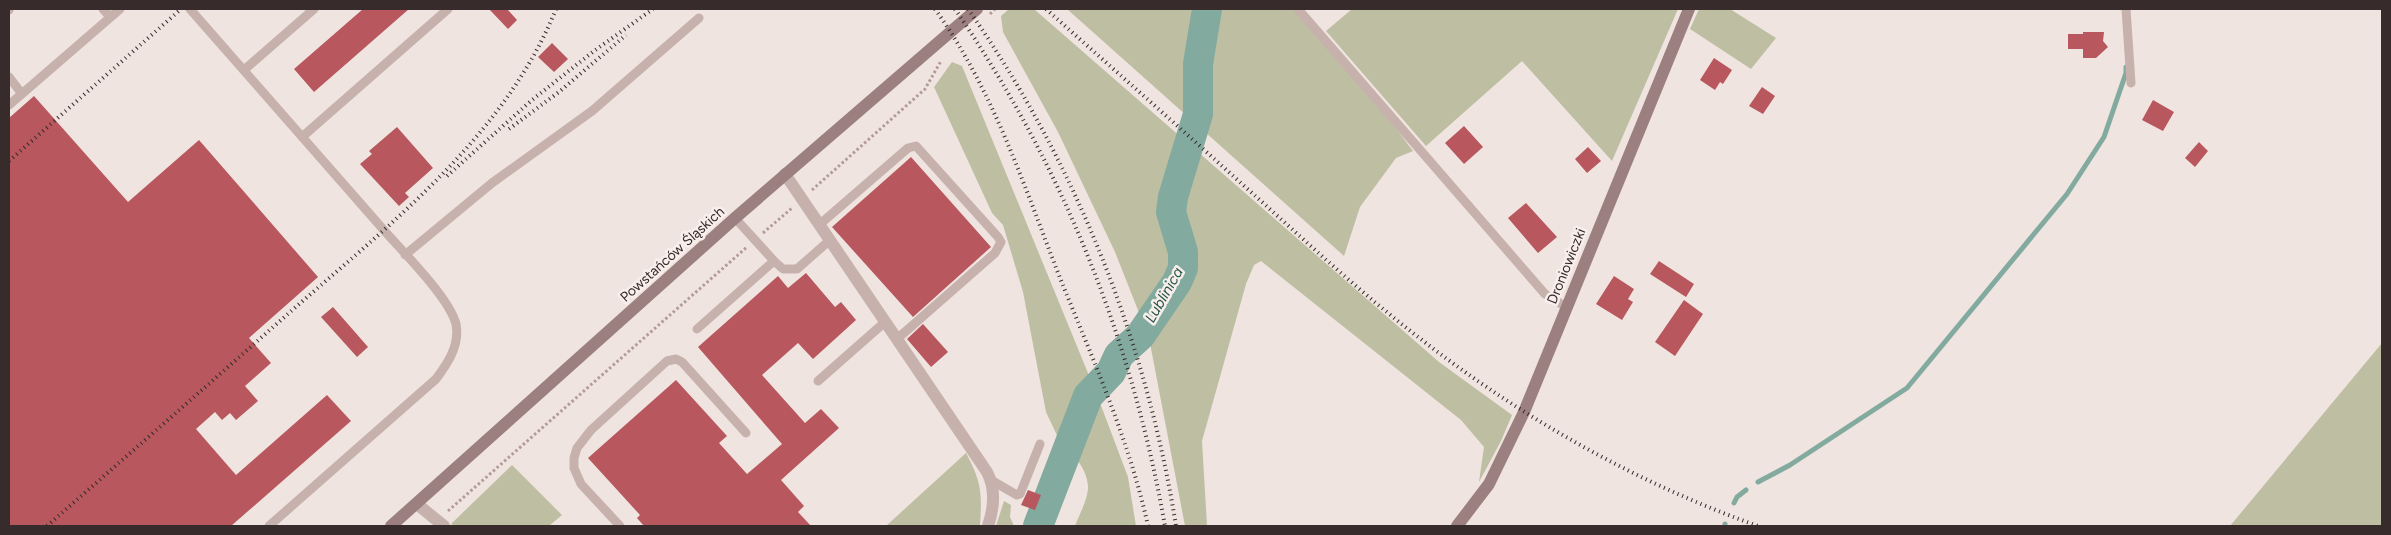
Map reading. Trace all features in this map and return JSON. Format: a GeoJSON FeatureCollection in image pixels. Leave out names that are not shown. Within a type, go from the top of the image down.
{"type":"FeatureCollection","features":[{"type":"Feature","properties":{"kind":"main road","name":"Droniowiczki"},"geometry":{"type":"LineString","coordinates":[[1457,526],[1489,484],[1502,461],[1524,412],[1689,9]]}},
{"type":"Feature","properties":{"kind":"main road","name":"Powstańców Śląskich"},"geometry":{"type":"LineString","coordinates":[[391,526],[785,174],[980,14]]}},
{"type":"Feature","properties":{"kind":"street"},"geometry":{"type":"LineString","coordinates":[[785,174],[991,480],[993,503],[988,526]]}},
{"type":"Feature","properties":{"kind":"street"},"geometry":{"type":"LineString","coordinates":[[417,504],[440,524]]}},
{"type":"Feature","properties":{"kind":"lane"},"geometry":{"type":"LineString","coordinates":[[103,9],[110,17]]}},
{"type":"Feature","properties":{"kind":"lane"},"geometry":{"type":"LineString","coordinates":[[9,105],[120,9]]}},
{"type":"Feature","properties":{"kind":"lane"},"geometry":{"type":"LineString","coordinates":[[190,9],[405,255],[451,310],[456,324],[454,348],[448,363],[423,392],[269,526]]}},
{"type":"Feature","properties":{"kind":"lane"},"geometry":{"type":"LineString","coordinates":[[244,70],[314,9]]}},
{"type":"Feature","properties":{"kind":"lane"},"geometry":{"type":"LineString","coordinates":[[302,137],[448,9]]}},
{"type":"Feature","properties":{"kind":"lane"},"geometry":{"type":"LineString","coordinates":[[1298,9],[1545,294],[1566,307]]}},
{"type":"Feature","properties":{"kind":"lane"},"geometry":{"type":"LineString","coordinates":[[2126,9],[2131,82]]}},
{"type":"Feature","properties":{"kind":"lane"},"geometry":{"type":"LineString","coordinates":[[405,255],[492,183],[592,112],[699,18]]}},
{"type":"Feature","properties":{"kind":"lane"},"geometry":{"type":"LineString","coordinates":[[9,78],[22,94]]}},
{"type":"Feature","properties":{"kind":"lane"},"geometry":{"type":"LineString","coordinates":[[819,225],[908,148],[916,146],[998,237],[1001,242],[995,253],[897,339]]}},
{"type":"Feature","properties":{"kind":"lane"},"geometry":{"type":"LineString","coordinates":[[735,218],[783,269],[797,269],[830,240]]}},
{"type":"Feature","properties":{"kind":"lane"},"geometry":{"type":"LineString","coordinates":[[697,329],[774,261]]}},
{"type":"Feature","properties":{"kind":"lane"},"geometry":{"type":"LineString","coordinates":[[818,381],[886,322]]}},
{"type":"Feature","properties":{"kind":"lane"},"geometry":{"type":"LineString","coordinates":[[620,526],[581,484],[574,468],[574,458],[577,448],[591,430],[668,361],[676,359],[682,362],[746,433]]}},
{"type":"Feature","properties":{"kind":"lane"},"geometry":{"type":"LineString","coordinates":[[991,480],[1017,496],[1020,494],[1040,444]]}},
{"type":"Feature","properties":{"kind":"path"},"geometry":{"type":"LineString","coordinates":[[980,14],[995,9]]}},
{"type":"Feature","properties":{"kind":"path"},"geometry":{"type":"LineString","coordinates":[[440,524],[925,89],[944,54]]}},
{"type":"Feature","properties":{"kind":"green space"},"geometry":{"type":"Polygon","coordinates":[[[1009,9],[1034,9],[1439,362],[1512,415],[1501,441],[1479,482],[1484,447],[1461,420],[1261,261],[1254,265],[1246,284],[1202,441],[1207,526],[1185,526],[1149,338],[1115,252],[1058,132],[1003,32],[1001,16],[1009,9]]]}},
{"type":"Feature","properties":{"kind":"green space"},"geometry":{"type":"Polygon","coordinates":[[[1067,9],[1295,10],[1388,118],[1413,151],[1396,158],[1360,207],[1344,256],[1067,9]]]}},
{"type":"Feature","properties":{"kind":"green space"},"geometry":{"type":"Polygon","coordinates":[[[1352,9],[1678,9],[1612,161],[1522,61],[1426,146],[1326,31],[1352,9]]]}},
{"type":"Feature","properties":{"kind":"green space"},"geometry":{"type":"Polygon","coordinates":[[[1699,9],[1730,9],[1776,38],[1751,69],[1690,29],[1699,9]]]}},
{"type":"Feature","properties":{"kind":"green space"},"geometry":{"type":"Polygon","coordinates":[[[952,62],[962,66],[1097,395],[1128,477],[1136,526],[1075,526],[1085,503],[1088,483],[1081,465],[1073,455],[1063,448],[1046,412],[1023,292],[1003,225],[992,213],[934,87],[952,62]]]}},
{"type":"Feature","properties":{"kind":"green space"},"geometry":{"type":"Polygon","coordinates":[[[2382,343],[2382,526],[2230,526],[2382,343]]]}},
{"type":"Feature","properties":{"kind":"green space"},"geometry":{"type":"Polygon","coordinates":[[[966,453],[980,488],[980,526],[886,526],[966,453]]]}},
{"type":"Feature","properties":{"kind":"green space"},"geometry":{"type":"Polygon","coordinates":[[[512,465],[562,515],[549,526],[455,526],[451,524],[512,465]]]}},
{"type":"Feature","properties":{"kind":"green space"},"geometry":{"type":"Polygon","coordinates":[[[1004,501],[1011,505],[1010,517],[1014,526],[996,526],[1004,501]]]}},
{"type":"Feature","properties":{"kind":"building"},"geometry":{"type":"Polygon","coordinates":[[[363,9],[409,9],[314,92],[294,69],[363,9]]]}},
{"type":"Feature","properties":{"kind":"building"},"geometry":{"type":"Polygon","coordinates":[[[489,9],[507,9],[517,20],[508,29],[489,9]]]}},
{"type":"Feature","properties":{"kind":"building"},"geometry":{"type":"Polygon","coordinates":[[[2083,32],[2104,32],[2103,41],[2108,47],[2096,58],[2083,58],[2083,49],[2068,49],[2068,34],[2083,34],[2083,32]]]}},
{"type":"Feature","properties":{"kind":"building"},"geometry":{"type":"Polygon","coordinates":[[[552,43],[568,59],[554,72],[538,57],[552,43]]]}},
{"type":"Feature","properties":{"kind":"building"},"geometry":{"type":"Polygon","coordinates":[[[1714,58],[1732,70],[1723,84],[1720,82],[1715,90],[1700,80],[1714,58]]]}},
{"type":"Feature","properties":{"kind":"building"},"geometry":{"type":"Polygon","coordinates":[[[1762,87],[1775,96],[1763,114],[1749,106],[1762,87]]]}},
{"type":"Feature","properties":{"kind":"building"},"geometry":{"type":"Polygon","coordinates":[[[34,96],[128,202],[199,140],[318,277],[249,338],[271,363],[245,386],[258,401],[236,420],[230,413],[222,420],[215,412],[196,429],[236,475],[327,395],[351,421],[231,526],[9,526],[9,118],[34,96]]]}},
{"type":"Feature","properties":{"kind":"building"},"geometry":{"type":"Polygon","coordinates":[[[2153,100],[2174,112],[2163,131],[2142,120],[2153,100]]]}},
{"type":"Feature","properties":{"kind":"building"},"geometry":{"type":"Polygon","coordinates":[[[1464,126],[1483,147],[1464,164],[1445,143],[1464,126]]]}},
{"type":"Feature","properties":{"kind":"building"},"geometry":{"type":"Polygon","coordinates":[[[397,127],[433,168],[405,193],[409,197],[399,206],[360,164],[372,154],[369,151],[397,127]]]}},
{"type":"Feature","properties":{"kind":"building"},"geometry":{"type":"Polygon","coordinates":[[[2199,142],[2208,151],[2195,167],[2185,158],[2199,142]]]}},
{"type":"Feature","properties":{"kind":"building"},"geometry":{"type":"Polygon","coordinates":[[[1588,147],[1601,161],[1587,173],[1575,159],[1588,147]]]}},
{"type":"Feature","properties":{"kind":"building"},"geometry":{"type":"Polygon","coordinates":[[[911,157],[991,247],[913,317],[832,227],[911,157]]]}},
{"type":"Feature","properties":{"kind":"building"},"geometry":{"type":"Polygon","coordinates":[[[1526,203],[1557,237],[1538,253],[1508,218],[1526,203]]]}},
{"type":"Feature","properties":{"kind":"building"},"geometry":{"type":"Polygon","coordinates":[[[1659,261],[1694,284],[1686,297],[1650,274],[1659,261]]]}},
{"type":"Feature","properties":{"kind":"building"},"geometry":{"type":"Polygon","coordinates":[[[806,273],[835,307],[841,302],[856,320],[813,359],[798,343],[762,375],[805,423],[821,409],[839,428],[781,480],[804,506],[798,512],[811,526],[644,526],[637,518],[640,515],[588,458],[676,380],[727,436],[719,443],[747,474],[782,444],[698,347],[778,276],[788,288],[806,273]]]}},
{"type":"Feature","properties":{"kind":"building"},"geometry":{"type":"Polygon","coordinates":[[[1614,276],[1634,289],[1628,299],[1633,302],[1622,320],[1596,304],[1614,276]]]}},
{"type":"Feature","properties":{"kind":"building"},"geometry":{"type":"Polygon","coordinates":[[[1684,300],[1703,314],[1675,356],[1655,342],[1684,300]]]}},
{"type":"Feature","properties":{"kind":"building"},"geometry":{"type":"Polygon","coordinates":[[[333,307],[368,347],[357,357],[321,317],[333,307]]]}},
{"type":"Feature","properties":{"kind":"building"},"geometry":{"type":"Polygon","coordinates":[[[923,324],[948,352],[931,367],[907,339],[923,324]]]}},
{"type":"Feature","properties":{"kind":"building"},"geometry":{"type":"Polygon","coordinates":[[[1028,490],[1041,495],[1035,510],[1021,505],[1028,490]]]}},
{"type":"Feature","properties":{"kind":"waterway","name":"Lublinica"},"geometry":{"type":"LineString","coordinates":[[1038,526],[1088,396],[1111,372],[1119,355],[1140,336],[1177,282],[1183,268],[1183,252],[1171,212],[1173,197],[1198,114],[1198,64],[1207,9]]}},
{"type":"Feature","properties":{"kind":"waterway"},"geometry":{"type":"LineString","coordinates":[[1758,482],[1790,465],[1907,388],[2067,194],[2104,137],[2126,73],[2126,67]]}},
{"type":"Feature","properties":{"kind":"waterway"},"geometry":{"type":"LineString","coordinates":[[1734,503],[1737,497],[1746,490]]}},
{"type":"Feature","properties":{"kind":"railway"},"geometry":{"type":"LineString","coordinates":[[9,161],[181,9]]}},
{"type":"Feature","properties":{"kind":"railway"},"geometry":{"type":"LineString","coordinates":[[47,526],[366,246],[441,176],[507,98],[534,55],[556,9]]}},
{"type":"Feature","properties":{"kind":"railway"},"geometry":{"type":"LineString","coordinates":[[447,176],[532,100],[594,51],[653,9]]}},
{"type":"Feature","properties":{"kind":"railway"},"geometry":{"type":"LineString","coordinates":[[935,9],[975,73],[1007,142],[1099,373],[1131,464],[1148,526]]}},
{"type":"Feature","properties":{"kind":"railway"},"geometry":{"type":"LineString","coordinates":[[955,9],[993,68],[1028,129],[1060,192],[1088,256],[1112,321],[1133,388],[1151,456],[1165,526]]}},
{"type":"Feature","properties":{"kind":"railway"},"geometry":{"type":"LineString","coordinates":[[968,9],[1006,67],[1042,128],[1073,191],[1101,256],[1126,322],[1146,389],[1163,457],[1176,526]]}},
{"type":"Feature","properties":{"kind":"railway"},"geometry":{"type":"LineString","coordinates":[[1046,9],[1348,279],[1413,333],[1453,363],[1493,392],[1578,444],[1666,489],[1758,526]]}},
{"type":"Feature","properties":{"kind":"railway"},"geometry":{"type":"LineString","coordinates":[[509,129],[559,92],[626,35]]}}]}
